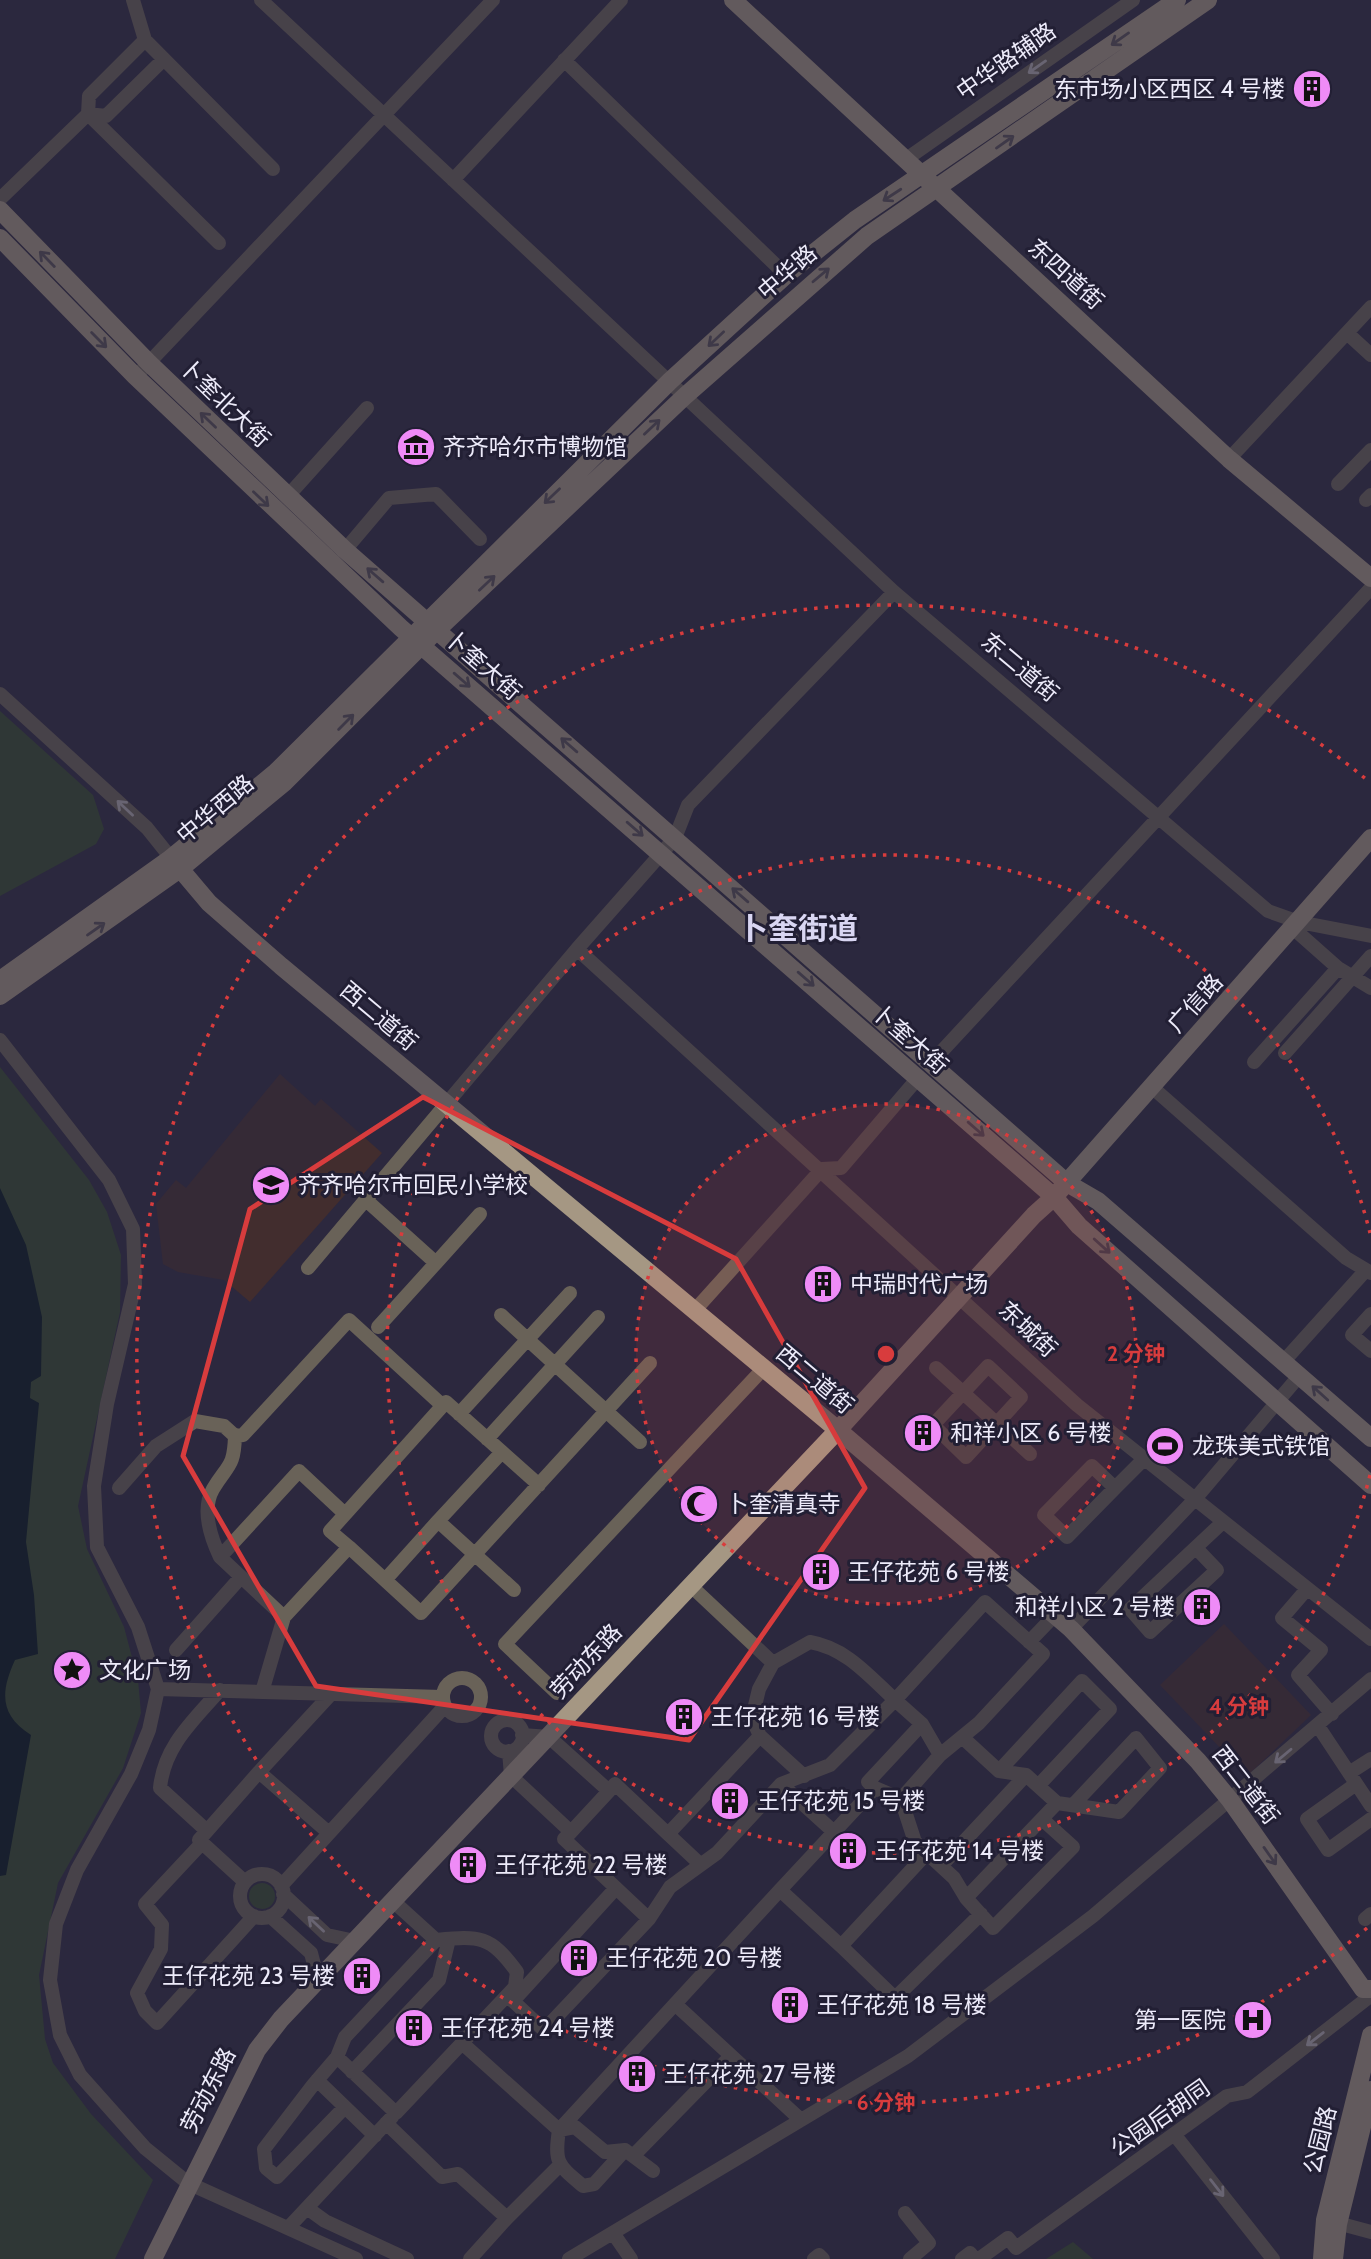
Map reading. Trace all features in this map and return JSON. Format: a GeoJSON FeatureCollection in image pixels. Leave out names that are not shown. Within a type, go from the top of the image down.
{"type":"FeatureCollection","features":[{"type":"Feature","properties":{"kind":"main road","name":"东四道街"},"geometry":{"type":"LineString","coordinates":[[733,0],[1229,459],[1371,578]]}},
{"type":"Feature","properties":{"kind":"main road","name":"中华路"},"geometry":{"type":"LineString","coordinates":[[432,625],[670,381],[786,275],[855,220],[1177,0]]}},
{"type":"Feature","properties":{"kind":"main road","name":"中华路"},"geometry":{"type":"LineString","coordinates":[[432,625],[867,236],[1208,0]]}},
{"type":"Feature","properties":{"kind":"main road","name":"卜奎北大街"},"geometry":{"type":"LineString","coordinates":[[0,210],[149,363],[287,497],[432,625]]}},
{"type":"Feature","properties":{"kind":"main road","name":"卜奎北大街"},"geometry":{"type":"LineString","coordinates":[[0,238],[135,376],[273,510],[417,640]]}},
{"type":"Feature","properties":{"kind":"main road","name":"中华西路"},"geometry":{"type":"LineString","coordinates":[[0,996],[285,782],[432,625]]}},
{"type":"Feature","properties":{"kind":"main road","name":"卜奎大街"},"geometry":{"type":"LineString","coordinates":[[432,625],[1067,1183],[1098,1201],[1371,1438]]}},
{"type":"Feature","properties":{"kind":"main road","name":"卜奎大街"},"geometry":{"type":"LineString","coordinates":[[417,640],[1054,1197],[1079,1226],[1371,1485]]}},
{"type":"Feature","properties":{"kind":"main road","name":"广信路"},"geometry":{"type":"LineString","coordinates":[[1054,1197],[1297,926],[1371,838]]}},
{"type":"Feature","properties":{"kind":"main road","name":"中华西路"},"geometry":{"type":"LineString","coordinates":[[0,980],[176,864]]}},
{"type":"Feature","properties":{"kind":"main road","name":"西二道街"},"geometry":{"type":"LineString","coordinates":[[176,864],[219,912],[838,1430],[1071,1629],[1198,1761],[1230,1800],[1369,1993]]}},
{"type":"Feature","properties":{"kind":"main road","name":"劳动东路"},"geometry":{"type":"LineString","coordinates":[[153,2259],[188,2183],[257,2050],[318,1980],[838,1430],[1034,1214],[1054,1197]]}},
{"type":"Feature","properties":{"kind":"main road","name":"公园路"},"geometry":{"type":"LineString","coordinates":[[1334,2259],[1332,2222],[1371,2035]]}},
{"type":"Feature","properties":{"kind":"main road","name":"公园路"},"geometry":{"type":"LineString","coordinates":[[1322,2259],[1371,2091]]}},
{"type":"Feature","properties":{"kind":"street"},"geometry":{"type":"LineString","coordinates":[[133,0],[145,40],[273,169]]}},
{"type":"Feature","properties":{"kind":"street","name":"东二道街"},"geometry":{"type":"LineString","coordinates":[[261,0],[894,592],[1268,911],[1297,926],[1369,933]]}},
{"type":"Feature","properties":{"kind":"street"},"geometry":{"type":"LineString","coordinates":[[453,180],[621,0]]}},
{"type":"Feature","properties":{"kind":"street","name":"中华路辅路"},"geometry":{"type":"LineString","coordinates":[[905,160],[1133,0]]}},
{"type":"Feature","properties":{"kind":"street"},"geometry":{"type":"LineString","coordinates":[[135,376],[384,117],[486,2]]}},
{"type":"Feature","properties":{"kind":"street"},"geometry":{"type":"LineString","coordinates":[[0,199],[88,114],[89,96],[145,40]]}},
{"type":"Feature","properties":{"kind":"street"},"geometry":{"type":"LineString","coordinates":[[88,114],[106,116],[163,60]]}},
{"type":"Feature","properties":{"kind":"street"},"geometry":{"type":"LineString","coordinates":[[564,60],[786,275]]}},
{"type":"Feature","properties":{"kind":"street"},"geometry":{"type":"LineString","coordinates":[[88,114],[219,243]]}},
{"type":"Feature","properties":{"kind":"street"},"geometry":{"type":"LineString","coordinates":[[1229,459],[1371,307]]}},
{"type":"Feature","properties":{"kind":"street"},"geometry":{"type":"LineString","coordinates":[[1347,333],[1371,355]]}},
{"type":"Feature","properties":{"kind":"street"},"geometry":{"type":"LineString","coordinates":[[287,497],[367,408]]}},
{"type":"Feature","properties":{"kind":"street"},"geometry":{"type":"LineString","coordinates":[[1338,484],[1371,450]]}},
{"type":"Feature","properties":{"kind":"street"},"geometry":{"type":"LineString","coordinates":[[345,550],[389,498],[436,494],[480,539]]}},
{"type":"Feature","properties":{"kind":"street"},"geometry":{"type":"LineString","coordinates":[[930,1064],[1161,818],[1371,588]]}},
{"type":"Feature","properties":{"kind":"street"},"geometry":{"type":"LineString","coordinates":[[308,1268],[448,1105],[577,948],[675,838],[688,805],[894,592]]}},
{"type":"Feature","properties":{"kind":"street"},"geometry":{"type":"LineString","coordinates":[[0,694],[147,828],[176,864]]}},
{"type":"Feature","properties":{"kind":"street"},"geometry":{"type":"LineString","coordinates":[[1297,926],[1338,968],[1371,988]]}},
{"type":"Feature","properties":{"kind":"street","name":"东城街"},"geometry":{"type":"LineString","coordinates":[[577,948],[822,1169],[1077,1405],[1371,1639]]}},
{"type":"Feature","properties":{"kind":"street"},"geometry":{"type":"LineString","coordinates":[[1285,1053],[1371,956]]}},
{"type":"Feature","properties":{"kind":"street"},"geometry":{"type":"LineString","coordinates":[[1254,1062],[1338,968]]}},
{"type":"Feature","properties":{"kind":"street"},"geometry":{"type":"LineString","coordinates":[[0,1040],[109,1180],[133,1229],[135,1284],[107,1404],[94,1486],[97,1547],[138,1627],[158,1689],[149,1730],[131,1774],[77,1870],[56,1924],[50,1980],[60,2035],[80,2076],[145,2148],[188,2183],[356,2259]]}},
{"type":"Feature","properties":{"kind":"street"},"geometry":{"type":"LineString","coordinates":[[695,1310],[822,1169],[841,1168],[918,1078]]}},
{"type":"Feature","properties":{"kind":"street"},"geometry":{"type":"LineString","coordinates":[[1153,1088],[1346,1258],[1368,1271],[1284,1361]]}},
{"type":"Feature","properties":{"kind":"street"},"geometry":{"type":"LineString","coordinates":[[366,1200],[436,1263]]}},
{"type":"Feature","properties":{"kind":"street"},"geometry":{"type":"LineString","coordinates":[[378,1327],[480,1214]]}},
{"type":"Feature","properties":{"kind":"street"},"geometry":{"type":"LineString","coordinates":[[459,1414],[570,1293]]}},
{"type":"Feature","properties":{"kind":"street"},"geometry":{"type":"LineString","coordinates":[[1371,1314],[1352,1335],[1371,1351]]}},
{"type":"Feature","properties":{"kind":"street"},"geometry":{"type":"LineString","coordinates":[[501,1315],[640,1442]]}},
{"type":"Feature","properties":{"kind":"street"},"geometry":{"type":"LineString","coordinates":[[487,1439],[598,1317]]}},
{"type":"Feature","properties":{"kind":"street"},"geometry":{"type":"LineString","coordinates":[[118,1488],[156,1446],[195,1421],[224,1426],[235,1436],[243,1435],[349,1320],[443,1406]]}},
{"type":"Feature","properties":{"kind":"street"},"geometry":{"type":"LineString","coordinates":[[538,1485],[446,1402],[330,1531],[421,1613],[650,1363]]}},
{"type":"Feature","properties":{"kind":"street"},"geometry":{"type":"LineString","coordinates":[[988,1366],[1021,1397],[997,1424],[966,1457],[933,1425],[988,1366]]}},
{"type":"Feature","properties":{"kind":"street"},"geometry":{"type":"LineString","coordinates":[[557,1693],[505,1644],[764,1368]]}},
{"type":"Feature","properties":{"kind":"street"},"geometry":{"type":"LineString","coordinates":[[936,1368],[1030,1454]]}},
{"type":"Feature","properties":{"kind":"street"},"geometry":{"type":"LineString","coordinates":[[1071,1629],[1195,1499],[1300,1375]]}},
{"type":"Feature","properties":{"kind":"street"},"geometry":{"type":"LineString","coordinates":[[235,1436],[234,1461],[211,1492],[208,1530],[220,1557],[284,1617]]}},
{"type":"Feature","properties":{"kind":"street"},"geometry":{"type":"LineString","coordinates":[[385,1580],[502,1452]]}},
{"type":"Feature","properties":{"kind":"street"},"geometry":{"type":"LineString","coordinates":[[1115,1488],[1091,1466],[1044,1515],[1068,1537],[1144,1458]]}},
{"type":"Feature","properties":{"kind":"street"},"geometry":{"type":"LineString","coordinates":[[220,1557],[299,1471],[345,1514]]}},
{"type":"Feature","properties":{"kind":"street"},"geometry":{"type":"LineString","coordinates":[[438,1521],[514,1590]]}},
{"type":"Feature","properties":{"kind":"street"},"geometry":{"type":"LineString","coordinates":[[1196,1548],[1217,1570],[1150,1632],[1130,1609],[1223,1522]]}},
{"type":"Feature","properties":{"kind":"street"},"geometry":{"type":"LineString","coordinates":[[262,1692],[284,1617],[349,1547]]}},
{"type":"Feature","properties":{"kind":"street"},"geometry":{"type":"LineString","coordinates":[[176,1650],[241,1577]]}},
{"type":"Feature","properties":{"kind":"street"},"geometry":{"type":"LineString","coordinates":[[691,1586],[773,1663]]}},
{"type":"Feature","properties":{"kind":"street"},"geometry":{"type":"LineString","coordinates":[[1307,1589],[1282,1618],[1321,1650],[1298,1675],[1332,1714]]}},
{"type":"Feature","properties":{"kind":"street"},"geometry":{"type":"LineString","coordinates":[[345,2107],[277,2177],[266,2168],[264,2149],[337,2057],[345,2037],[442,1940],[473,1937],[499,1947],[517,1972],[514,1994],[544,2030],[649,1919],[670,1887],[717,1853],[781,1784],[830,1765],[895,1700],[985,1602],[1043,1654],[979,1723],[940,1755],[901,1799]]}},
{"type":"Feature","properties":{"kind":"street"},"geometry":{"type":"LineString","coordinates":[[1029,1642],[1054,1616]]}},
{"type":"Feature","properties":{"kind":"street"},"geometry":{"type":"LineString","coordinates":[[804,1776],[761,1736],[752,1718],[759,1689],[773,1663],[810,1642],[827,1645],[851,1658],[922,1724],[940,1755]]}},
{"type":"Feature","properties":{"kind":"street"},"geometry":{"type":"LineString","coordinates":[[158,1689],[331,1694],[443,1701],[457,1716],[469,1715],[477,1710],[481,1695],[470,1679],[452,1681],[443,1701],[282,1890],[278,1910],[270,1916],[254,1916],[247,1912],[240,1900],[245,1882],[252,1876],[267,1874],[282,1890],[327,1934],[355,1941]]}},
{"type":"Feature","properties":{"kind":"street"},"geometry":{"type":"LineString","coordinates":[[569,2259],[908,2056],[1093,1916],[1371,1679]]}},
{"type":"Feature","properties":{"kind":"street"},"geometry":{"type":"LineString","coordinates":[[999,1771],[1082,1681],[1110,1709],[1038,1786]]}},
{"type":"Feature","properties":{"kind":"street"},"geometry":{"type":"LineString","coordinates":[[220,1690],[170,1748],[160,1788],[245,1882]]}},
{"type":"Feature","properties":{"kind":"street"},"geometry":{"type":"LineString","coordinates":[[254,1916],[157,2023],[145,2011],[137,1993],[160,1949],[162,1925],[145,1904],[259,1772],[331,1694]]}},
{"type":"Feature","properties":{"kind":"street"},"geometry":{"type":"LineString","coordinates":[[477,1710],[494,1726]]}},
{"type":"Feature","properties":{"kind":"street"},"geometry":{"type":"LineString","coordinates":[[503,1720],[513,1721],[520,1727],[522,1735],[519,1746],[509,1751],[494,1746],[491,1736],[494,1726],[503,1720]]}},
{"type":"Feature","properties":{"kind":"street"},"geometry":{"type":"LineString","coordinates":[[922,1724],[868,1782],[875,1788],[901,1799],[915,1842],[954,1878],[993,1928],[1073,1847],[1042,1819]]}},
{"type":"Feature","properties":{"kind":"street"},"geometry":{"type":"LineString","coordinates":[[1318,1726],[1371,1806]]}},
{"type":"Feature","properties":{"kind":"street"},"geometry":{"type":"LineString","coordinates":[[522,1735],[549,1737],[609,1791]]}},
{"type":"Feature","properties":{"kind":"street"},"geometry":{"type":"LineString","coordinates":[[668,1834],[761,1736]]}},
{"type":"Feature","properties":{"kind":"street"},"geometry":{"type":"LineString","coordinates":[[962,1737],[999,1771],[1026,1774],[1057,1803],[1119,1812],[1160,1768],[1136,1738],[1073,1805]]}},
{"type":"Feature","properties":{"kind":"street"},"geometry":{"type":"LineString","coordinates":[[509,1751],[512,1776],[571,1832]]}},
{"type":"Feature","properties":{"kind":"street"},"geometry":{"type":"LineString","coordinates":[[1371,1759],[1307,1819],[1328,1850],[1371,1819]]}},
{"type":"Feature","properties":{"kind":"street"},"geometry":{"type":"LineString","coordinates":[[259,1772],[329,1833]]}},
{"type":"Feature","properties":{"kind":"street"},"geometry":{"type":"LineString","coordinates":[[941,1866],[1026,1774]]}},
{"type":"Feature","properties":{"kind":"street"},"geometry":{"type":"LineString","coordinates":[[649,1919],[564,1839],[615,1784],[701,1864]]}},
{"type":"Feature","properties":{"kind":"street"},"geometry":{"type":"LineString","coordinates":[[781,1784],[834,1832]]}},
{"type":"Feature","properties":{"kind":"street"},"geometry":{"type":"LineString","coordinates":[[731,2056],[594,2184],[583,2186],[559,2166],[556,2156],[559,2130],[875,1788]]}},
{"type":"Feature","properties":{"kind":"street"},"geometry":{"type":"LineString","coordinates":[[967,1898],[1057,1803]]}},
{"type":"Feature","properties":{"kind":"street"},"geometry":{"type":"LineString","coordinates":[[841,1946],[927,1853]]}},
{"type":"Feature","properties":{"kind":"street"},"geometry":{"type":"LineString","coordinates":[[288,2228],[462,2043],[514,1994],[616,1888]]}},
{"type":"Feature","properties":{"kind":"street"},"geometry":{"type":"LineString","coordinates":[[780,1890],[895,1998],[981,1914]]}},
{"type":"Feature","properties":{"kind":"street"},"geometry":{"type":"LineString","coordinates":[[393,1901],[442,1940]]}},
{"type":"Feature","properties":{"kind":"street"},"geometry":{"type":"LineString","coordinates":[[270,1916],[311,1952],[318,1980]]}},
{"type":"Feature","properties":{"kind":"street"},"geometry":{"type":"LineString","coordinates":[[352,2072],[439,1980],[442,1940]]}},
{"type":"Feature","properties":{"kind":"street","name":"公园后胡同"},"geometry":{"type":"LineString","coordinates":[[977,2259],[1008,2238],[1016,2248],[1227,2096],[1247,2092],[1369,1993]]}},
{"type":"Feature","properties":{"kind":"street"},"geometry":{"type":"LineString","coordinates":[[676,2004],[801,2120]]}},
{"type":"Feature","properties":{"kind":"street"},"geometry":{"type":"LineString","coordinates":[[462,2043],[559,2130]]}},
{"type":"Feature","properties":{"kind":"street"},"geometry":{"type":"LineString","coordinates":[[337,2057],[442,2177],[458,2174],[508,2218]]}},
{"type":"Feature","properties":{"kind":"street"},"geometry":{"type":"LineString","coordinates":[[317,2080],[375,2136]]}},
{"type":"Feature","properties":{"kind":"street"},"geometry":{"type":"LineString","coordinates":[[559,2130],[575,2127],[605,2152],[630,2152],[653,2171]]}},
{"type":"Feature","properties":{"kind":"street"},"geometry":{"type":"LineString","coordinates":[[1174,2134],[1273,2259]]}},
{"type":"Feature","properties":{"kind":"street"},"geometry":{"type":"LineString","coordinates":[[470,2259],[559,2166]]}},
{"type":"Feature","properties":{"kind":"street"},"geometry":{"type":"LineString","coordinates":[[307,2208],[325,2221],[407,2259]]}},
{"type":"Feature","properties":{"kind":"street"},"geometry":{"type":"LineString","coordinates":[[905,2213],[929,2244],[909,2259]]}},
{"type":"Feature","properties":{"kind":"street"},"geometry":{"type":"LineString","coordinates":[[1332,2222],[1371,2232]]}},
{"type":"Feature","properties":{"kind":"street"},"geometry":{"type":"LineString","coordinates":[[613,2233],[631,2259]]}},
{"type":"Feature","properties":{"kind":"street"},"geometry":{"type":"LineString","coordinates":[[962,2259],[970,2253],[977,2259]]}},
{"type":"Feature","properties":{"kind":"street"},"geometry":{"type":"LineString","coordinates":[[814,2259],[819,2255],[823,2259]]}},
{"type":"Feature","properties":{"kind":"highlighted area"},"geometry":{"type":"Polygon","coordinates":[[[423,1097],[736,1259],[865,1488],[689,1740],[316,1686],[183,1456],[250,1209],[423,1097]]]}},
{"type":"Feature","properties":{"kind":"shaded area","name":"齐齐哈尔市回民小学校"},"geometry":{"type":"Polygon","coordinates":[[[280,1074],[315,1106],[321,1099],[382,1153],[250,1302],[224,1280],[178,1272],[163,1264],[156,1204],[176,1180],[186,1188],[280,1074]]]}},
{"type":"Feature","properties":{"kind":"shaded area"},"geometry":{"type":"Polygon","coordinates":[[[1224,1624],[1311,1715],[1247,1776],[1160,1685],[1224,1624]]]}},
{"type":"Feature","properties":{"kind":"green space"},"geometry":{"type":"Polygon","coordinates":[[[0,711],[93,795],[104,829],[96,844],[0,896],[0,711]]]}},
{"type":"Feature","properties":{"kind":"green space"},"geometry":{"type":"Polygon","coordinates":[[[0,1067],[89,1180],[107,1212],[121,1255],[120,1312],[78,1506],[87,1549],[124,1627],[138,1680],[141,1713],[123,1768],[58,1883],[39,1975],[45,2039],[53,2063],[91,2114],[153,2180],[115,2259],[0,2259],[0,1067]]]}},
{"type":"Feature","properties":{"kind":"green space"},"geometry":{"type":"Polygon","coordinates":[[[262,1883],[272,1886],[275,1896],[272,1906],[262,1909],[252,1906],[249,1896],[252,1886],[262,1883]]]}},
{"type":"Feature","properties":{"kind":"green space"},"geometry":{"type":"Polygon","coordinates":[[[1073,2242],[1093,2259],[1046,2259],[1073,2242]]]}},
{"type":"Feature","properties":{"kind":"water"},"geometry":{"type":"Polygon","coordinates":[[[0,1188],[26,1245],[42,1317],[41,1376],[31,1382],[30,1398],[39,1403],[26,1542],[34,1595],[38,1654],[15,1660],[5,1693],[8,1711],[31,1735],[6,1875],[0,1876],[0,1188]]]}},
{"type":"Feature","properties":{"kind":"place","name":"东市场小区西区 4 号楼"},"geometry":{"type":"Point","coordinates":[1312,89]}},
{"type":"Feature","properties":{"kind":"place","name":"齐齐哈尔市博物馆"},"geometry":{"type":"Point","coordinates":[416,447]}},
{"type":"Feature","properties":{"kind":"place","name":"齐齐哈尔市回民小学校"},"geometry":{"type":"Point","coordinates":[271,1185]}},
{"type":"Feature","properties":{"kind":"place","name":"中瑞时代广场"},"geometry":{"type":"Point","coordinates":[823,1284]}},
{"type":"Feature","properties":{"kind":"place","name":"和祥小区 6 号楼"},"geometry":{"type":"Point","coordinates":[923,1433]}},
{"type":"Feature","properties":{"kind":"place","name":"龙珠美式铁馆"},"geometry":{"type":"Point","coordinates":[1165,1446]}},
{"type":"Feature","properties":{"kind":"place","name":"卜奎清真寺"},"geometry":{"type":"Point","coordinates":[699,1504]}},
{"type":"Feature","properties":{"kind":"place","name":"王仔花苑 6 号楼"},"geometry":{"type":"Point","coordinates":[821,1572]}},
{"type":"Feature","properties":{"kind":"place","name":"和祥小区 2 号楼"},"geometry":{"type":"Point","coordinates":[1202,1607]}},
{"type":"Feature","properties":{"kind":"place","name":"文化广场"},"geometry":{"type":"Point","coordinates":[72,1670]}},
{"type":"Feature","properties":{"kind":"place","name":"王仔花苑 16 号楼"},"geometry":{"type":"Point","coordinates":[684,1717]}},
{"type":"Feature","properties":{"kind":"place","name":"王仔花苑 15 号楼"},"geometry":{"type":"Point","coordinates":[730,1801]}},
{"type":"Feature","properties":{"kind":"place","name":"王仔花苑 14 号楼"},"geometry":{"type":"Point","coordinates":[848,1851]}},
{"type":"Feature","properties":{"kind":"place","name":"王仔花苑 22 号楼"},"geometry":{"type":"Point","coordinates":[468,1865]}},
{"type":"Feature","properties":{"kind":"place","name":"王仔花苑 20 号楼"},"geometry":{"type":"Point","coordinates":[579,1958]}},
{"type":"Feature","properties":{"kind":"place","name":"王仔花苑 23 号楼"},"geometry":{"type":"Point","coordinates":[362,1976]}},
{"type":"Feature","properties":{"kind":"place","name":"王仔花苑 18 号楼"},"geometry":{"type":"Point","coordinates":[790,2005]}},
{"type":"Feature","properties":{"kind":"place","name":"第一医院"},"geometry":{"type":"Point","coordinates":[1253,2020]}},
{"type":"Feature","properties":{"kind":"place","name":"王仔花苑 24 号楼"},"geometry":{"type":"Point","coordinates":[414,2028]}},
{"type":"Feature","properties":{"kind":"place","name":"王仔花苑 27 号楼"},"geometry":{"type":"Point","coordinates":[637,2074]}},
{"type":"Feature","properties":{"kind":"district","name":"卜奎街道"},"geometry":{"type":"Point","coordinates":[798,929]}}]}
